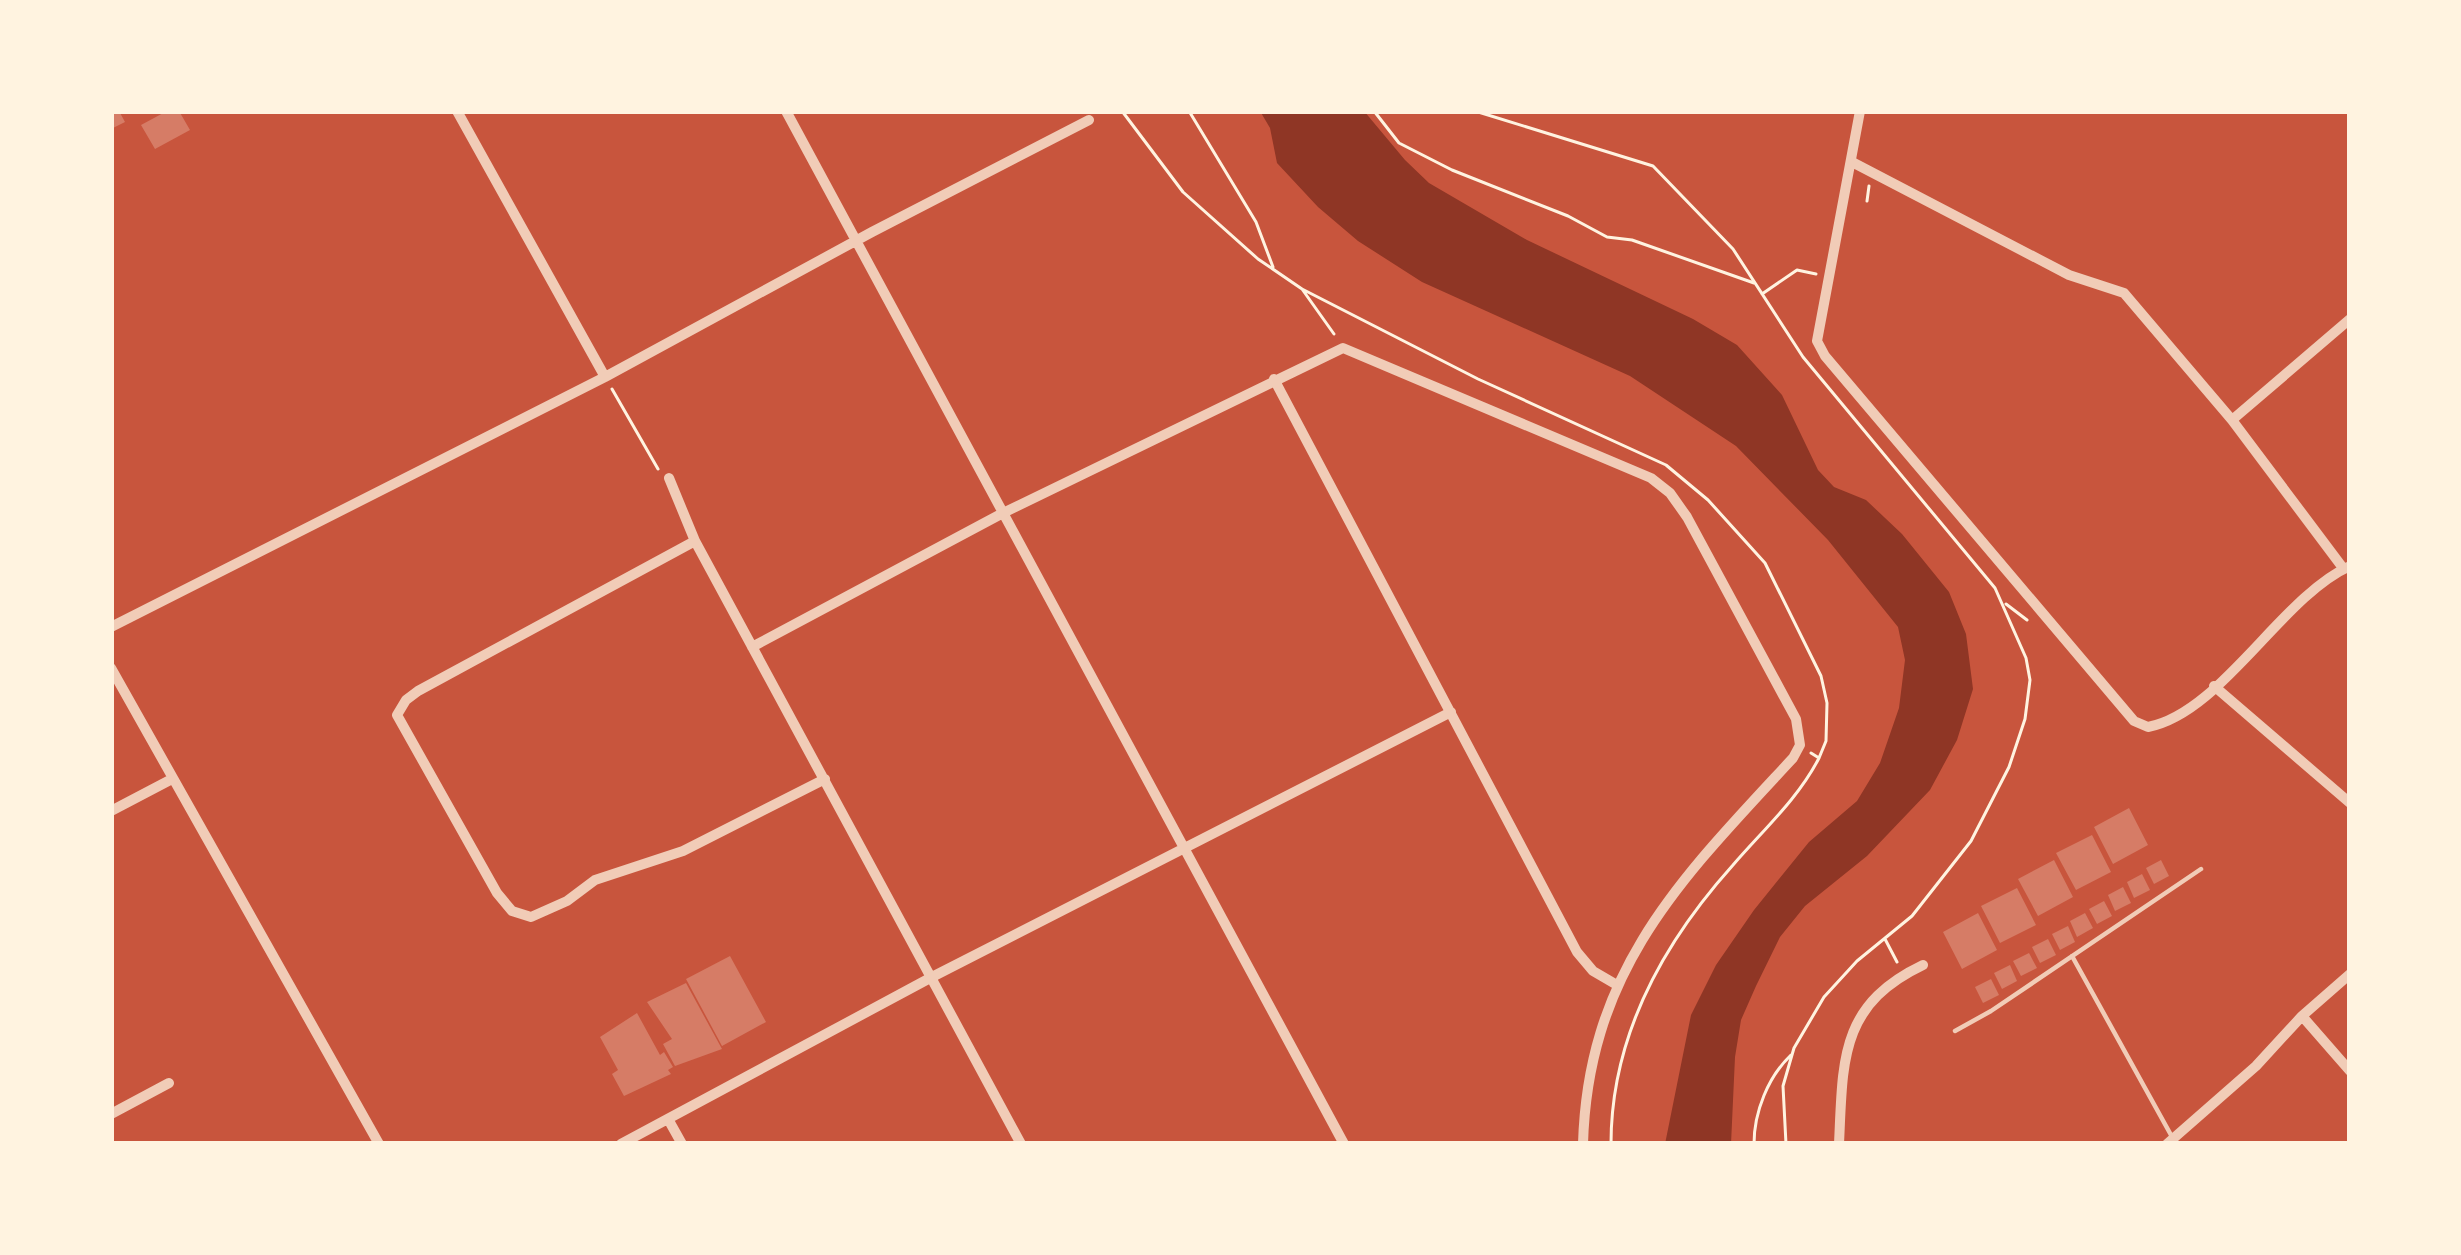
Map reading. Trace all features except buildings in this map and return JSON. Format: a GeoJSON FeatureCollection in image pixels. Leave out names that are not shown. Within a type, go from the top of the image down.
{"type":"FeatureCollection","features":[{"type":"Feature","properties":{"kind":"street"},"geometry":{"type":"LineString","coordinates":[[457,111],[605,377]]}},
{"type":"Feature","properties":{"kind":"street"},"geometry":{"type":"LineString","coordinates":[[786,111],[1344,1144]]}},
{"type":"Feature","properties":{"kind":"street"},"geometry":{"type":"LineString","coordinates":[[1852,162],[2069,274],[2124,293],[2347,567],[2176,716],[2148,727],[2134,721],[1825,356],[1817,340],[1860,111]]}},
{"type":"Feature","properties":{"kind":"street"},"geometry":{"type":"LineString","coordinates":[[111,627],[605,377],[1089,120]]}},
{"type":"Feature","properties":{"kind":"street"},"geometry":{"type":"LineString","coordinates":[[2232,420],[2350,319]]}},
{"type":"Feature","properties":{"kind":"street"},"geometry":{"type":"LineString","coordinates":[[752,646],[1003,513],[1343,348],[1651,478],[1670,494],[1796,718],[1800,745],[1682,879],[1640,938],[1617,985],[1597,1044],[1583,1144]]}},
{"type":"Feature","properties":{"kind":"street"},"geometry":{"type":"LineString","coordinates":[[1274,379],[1577,952],[1593,971],[1617,985]]}},
{"type":"Feature","properties":{"kind":"street"},"geometry":{"type":"LineString","coordinates":[[670,482],[695,541],[1021,1144]]}},
{"type":"Feature","properties":{"kind":"street"},"geometry":{"type":"LineString","coordinates":[[695,541],[418,691],[398,715],[497,893],[512,911],[531,917],[567,901],[595,880],[683,851],[825,779]]}},
{"type":"Feature","properties":{"kind":"street"},"geometry":{"type":"LineString","coordinates":[[111,668],[379,1144]]}},
{"type":"Feature","properties":{"kind":"street"},"geometry":{"type":"LineString","coordinates":[[2214,686],[2350,803]]}},
{"type":"Feature","properties":{"kind":"street"},"geometry":{"type":"LineString","coordinates":[[621,1144],[932,976],[1451,712]]}},
{"type":"Feature","properties":{"kind":"street"},"geometry":{"type":"LineString","coordinates":[[111,811],[172,779]]}},
{"type":"Feature","properties":{"kind":"street"},"geometry":{"type":"LineString","coordinates":[[1839,1144],[1843,1074],[1852,1036],[1875,994],[1923,965]]}},
{"type":"Feature","properties":{"kind":"street"},"geometry":{"type":"LineString","coordinates":[[2170,1141],[2350,974]]}},
{"type":"Feature","properties":{"kind":"street"},"geometry":{"type":"LineString","coordinates":[[2302,1016],[2350,1071]]}},
{"type":"Feature","properties":{"kind":"street"},"geometry":{"type":"LineString","coordinates":[[111,1114],[169,1083]]}},
{"type":"Feature","properties":{"kind":"street"},"geometry":{"type":"LineString","coordinates":[[668,1119],[682,1144]]}},
{"type":"Feature","properties":{"kind":"lane"},"geometry":{"type":"LineString","coordinates":[[1955,1031],[2201,869]]}},
{"type":"Feature","properties":{"kind":"lane"},"geometry":{"type":"LineString","coordinates":[[2072,956],[2170,1141]]}},
{"type":"Feature","properties":{"kind":"path"},"geometry":{"type":"LineString","coordinates":[[1122,111],[1183,192],[1222,229],[1302,289],[1343,348]]}},
{"type":"Feature","properties":{"kind":"path"},"geometry":{"type":"LineString","coordinates":[[1189,111],[1256,222],[1273,268]]}},
{"type":"Feature","properties":{"kind":"path"},"geometry":{"type":"LineString","coordinates":[[1374,111],[1399,142],[1452,170],[1568,216],[1606,237],[1632,240],[1756,284]]}},
{"type":"Feature","properties":{"kind":"path"},"geometry":{"type":"LineString","coordinates":[[1475,111],[1653,166],[1733,249],[1815,372],[1995,588],[2026,658],[2030,680],[2025,719],[1994,799],[1953,869],[1912,916],[1824,997],[1792,1054],[1784,1086],[1786,1144]]}},
{"type":"Feature","properties":{"kind":"path"},"geometry":{"type":"LineString","coordinates":[[1762,294],[1797,270],[1830,276]]}},
{"type":"Feature","properties":{"kind":"path"},"geometry":{"type":"LineString","coordinates":[[605,377],[654,464],[670,482]]}},
{"type":"Feature","properties":{"kind":"path"},"geometry":{"type":"LineString","coordinates":[[1611,1144],[1622,1058],[1652,975],[1691,912],[1804,788],[1819,758],[1800,745]]}},
{"type":"Feature","properties":{"kind":"path"},"geometry":{"type":"LineString","coordinates":[[1885,939],[1904,974]]}},
{"type":"Feature","properties":{"kind":"path"},"geometry":{"type":"LineString","coordinates":[[1754,1144],[1754,1126],[1765,1094],[1778,1068],[1792,1054]]}},
{"type":"Feature","properties":{"kind":"shaded area"},"geometry":{"type":"Polygon","coordinates":[[[1260,111],[1364,111],[1429,183],[1527,240],[1737,345],[1782,395],[1818,470],[1834,487],[1866,500],[1902,534],[1949,592],[1966,634],[1973,689],[1957,740],[1930,790],[1867,856],[1805,906],[1780,937],[1741,1020],[1731,1144],[1665,1144],[1691,1015],[1716,965],[1754,910],[1809,842],[1857,801],[1880,763],[1899,708],[1905,660],[1898,627],[1828,540],[1736,446],[1630,376],[1422,282],[1358,241],[1277,163],[1270,128],[1260,111]]]}}]}
